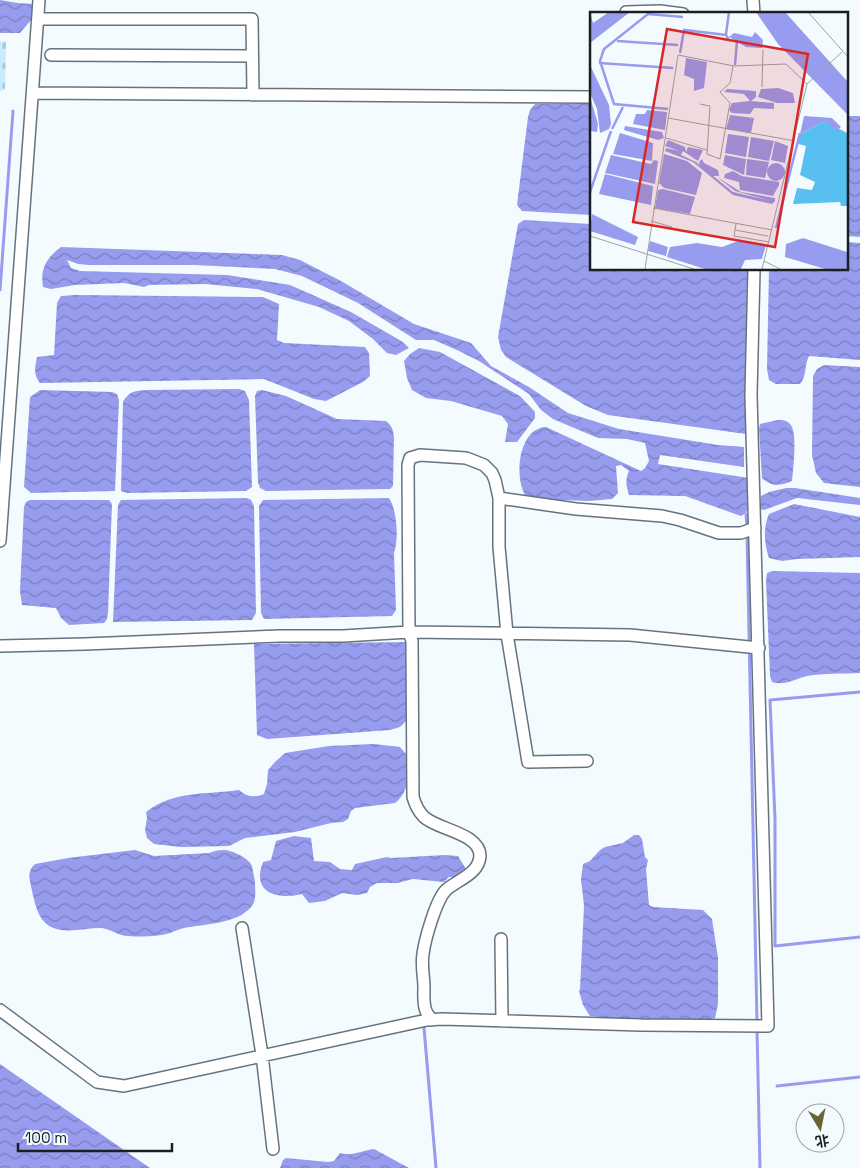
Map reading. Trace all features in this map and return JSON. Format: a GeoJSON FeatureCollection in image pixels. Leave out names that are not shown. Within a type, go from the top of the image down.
{"type":"FeatureCollection","features":[{"type":"Feature","properties":{"kind":"street"},"geometry":{"type":"LineString","coordinates":[[0,541],[39,0]]}},
{"type":"Feature","properties":{"kind":"street"},"geometry":{"type":"LineString","coordinates":[[626,12],[668,12]]}},
{"type":"Feature","properties":{"kind":"street"},"geometry":{"type":"LineString","coordinates":[[38,19],[252,19],[253,95]]}},
{"type":"Feature","properties":{"kind":"street"},"geometry":{"type":"LineString","coordinates":[[51,55],[252,56]]}},
{"type":"Feature","properties":{"kind":"street"},"geometry":{"type":"LineString","coordinates":[[33,93],[590,97]]}},
{"type":"Feature","properties":{"kind":"street"},"geometry":{"type":"LineString","coordinates":[[0,1010],[98,1082],[124,1086],[432,1020],[768,1026],[751,395],[754,270]]}},
{"type":"Feature","properties":{"kind":"street"},"geometry":{"type":"LineString","coordinates":[[432,1020],[425,1010],[423,965],[423,954],[432,920],[438,902],[447,890],[467,876],[476,866],[480,857],[478,847],[471,839],[431,822],[423,816],[416,806],[413,797],[412,641],[409,632],[408,465],[410,458],[420,455],[466,458],[484,465],[492,473],[499,498],[499,547],[507,634],[528,762],[587,761]]}},
{"type":"Feature","properties":{"kind":"street"},"geometry":{"type":"LineString","coordinates":[[499,498],[576,509],[662,516],[719,533],[740,532],[755,528]]}},
{"type":"Feature","properties":{"kind":"street"},"geometry":{"type":"LineString","coordinates":[[0,646],[279,636],[343,636],[409,632],[630,635],[759,648]]}},
{"type":"Feature","properties":{"kind":"street"},"geometry":{"type":"LineString","coordinates":[[242,928],[262,1055],[273,1149]]}},
{"type":"Feature","properties":{"kind":"street"},"geometry":{"type":"LineString","coordinates":[[500,939],[502,1021]]}},
{"type":"Feature","properties":{"kind":"green space"},"geometry":{"type":"Polygon","coordinates":[[[6,41],[5,90],[0,91],[0,42],[6,41]]]}},
{"type":"Feature","properties":{"kind":"water"},"geometry":{"type":"Polygon","coordinates":[[[0,0],[33,4],[32,19],[20,33],[0,33],[0,0]]]}},
{"type":"Feature","properties":{"kind":"water"},"geometry":{"type":"Polygon","coordinates":[[[535,104],[590,104],[590,215],[522,211],[517,205],[530,110],[535,104]]]}},
{"type":"Feature","properties":{"kind":"water"},"geometry":{"type":"Polygon","coordinates":[[[848,116],[860,116],[860,237],[848,236],[848,116]]]}},
{"type":"Feature","properties":{"kind":"water"},"geometry":{"type":"Polygon","coordinates":[[[524,220],[590,224],[590,270],[747,270],[746,434],[608,415],[586,406],[506,357],[501,350],[498,337],[518,224],[524,220]]]}},
{"type":"Feature","properties":{"kind":"water"},"geometry":{"type":"Polygon","coordinates":[[[848,242],[860,243],[860,360],[809,356],[804,378],[800,384],[776,384],[769,380],[767,369],[769,270],[848,270],[848,242]]]}},
{"type":"Feature","properties":{"kind":"water"},"geometry":{"type":"Polygon","coordinates":[[[61,247],[282,255],[300,260],[341,281],[414,324],[471,343],[491,366],[529,387],[568,413],[619,429],[718,445],[744,447],[744,467],[660,455],[658,464],[749,478],[750,500],[748,509],[741,516],[685,496],[629,495],[626,483],[629,471],[621,465],[616,466],[618,493],[612,499],[589,501],[528,499],[520,481],[520,457],[529,436],[536,430],[546,427],[641,471],[649,461],[645,443],[627,439],[598,438],[553,419],[541,410],[529,394],[479,361],[434,340],[416,340],[358,303],[302,276],[275,269],[195,265],[89,265],[67,260],[71,268],[80,271],[227,275],[290,285],[351,312],[403,342],[409,348],[396,355],[387,353],[373,339],[349,321],[319,307],[257,289],[205,284],[149,285],[144,287],[124,283],[75,285],[51,289],[43,287],[42,275],[45,264],[51,255],[61,247]]]}},
{"type":"Feature","properties":{"kind":"water"},"geometry":{"type":"Polygon","coordinates":[[[61,296],[263,297],[279,304],[277,340],[284,343],[365,347],[369,353],[370,376],[363,382],[326,401],[314,399],[264,379],[40,383],[35,374],[37,357],[54,355],[57,303],[61,296]]]}},
{"type":"Feature","properties":{"kind":"water"},"geometry":{"type":"Polygon","coordinates":[[[419,348],[440,352],[520,396],[535,412],[535,418],[517,442],[505,442],[508,424],[502,416],[451,401],[426,398],[412,390],[407,378],[404,361],[419,348]]]}},
{"type":"Feature","properties":{"kind":"water"},"geometry":{"type":"Polygon","coordinates":[[[824,365],[860,367],[860,487],[824,483],[816,473],[812,455],[813,376],[817,369],[824,365]]]}},
{"type":"Feature","properties":{"kind":"water"},"geometry":{"type":"Polygon","coordinates":[[[239,389],[245,391],[249,400],[252,487],[246,491],[127,493],[121,491],[123,402],[130,394],[136,391],[147,390],[239,389]]]}},
{"type":"Feature","properties":{"kind":"water"},"geometry":{"type":"Polygon","coordinates":[[[40,390],[112,392],[117,394],[119,400],[115,491],[31,493],[24,487],[30,397],[40,390]]]}},
{"type":"Feature","properties":{"kind":"water"},"geometry":{"type":"Polygon","coordinates":[[[262,390],[286,396],[337,419],[386,421],[392,428],[394,437],[393,486],[390,489],[266,491],[260,488],[258,482],[255,396],[257,391],[262,390]]]}},
{"type":"Feature","properties":{"kind":"water"},"geometry":{"type":"Polygon","coordinates":[[[783,420],[790,424],[794,435],[794,451],[792,481],[776,485],[762,478],[759,429],[760,424],[783,420]]]}},
{"type":"Feature","properties":{"kind":"water"},"geometry":{"type":"Polygon","coordinates":[[[786,488],[860,498],[860,505],[797,498],[764,510],[760,509],[761,496],[786,488]]]}},
{"type":"Feature","properties":{"kind":"water"},"geometry":{"type":"Polygon","coordinates":[[[247,498],[251,500],[254,506],[256,613],[252,620],[113,622],[118,505],[121,500],[247,498]]]}},
{"type":"Feature","properties":{"kind":"water"},"geometry":{"type":"Polygon","coordinates":[[[389,498],[394,510],[397,533],[394,553],[396,610],[392,616],[264,619],[261,613],[259,506],[263,500],[389,498]]]}},
{"type":"Feature","properties":{"kind":"water"},"geometry":{"type":"Polygon","coordinates":[[[30,500],[109,500],[112,504],[108,613],[104,623],[69,625],[61,618],[56,608],[22,605],[20,591],[24,507],[26,502],[30,500]]]}},
{"type":"Feature","properties":{"kind":"water"},"geometry":{"type":"Polygon","coordinates":[[[794,504],[860,517],[860,557],[782,561],[769,558],[765,536],[769,514],[794,504]]]}},
{"type":"Feature","properties":{"kind":"water"},"geometry":{"type":"Polygon","coordinates":[[[772,571],[860,573],[860,673],[813,675],[786,683],[772,682],[770,676],[766,581],[767,573],[772,571]]]}},
{"type":"Feature","properties":{"kind":"water"},"geometry":{"type":"Polygon","coordinates":[[[407,642],[406,721],[400,727],[390,730],[267,739],[257,735],[254,644],[407,642]]]}},
{"type":"Feature","properties":{"kind":"water"},"geometry":{"type":"Polygon","coordinates":[[[374,744],[400,747],[408,757],[410,768],[408,782],[403,794],[395,803],[355,808],[351,811],[348,819],[343,822],[295,832],[245,838],[229,846],[181,847],[154,844],[147,838],[145,830],[146,812],[168,800],[191,795],[239,790],[254,796],[264,794],[268,770],[285,753],[329,746],[374,744]]]}},
{"type":"Feature","properties":{"kind":"water"},"geometry":{"type":"Polygon","coordinates":[[[634,835],[639,835],[642,839],[645,857],[648,860],[646,869],[649,905],[653,907],[703,910],[712,919],[718,958],[718,1004],[715,1018],[704,1021],[604,1018],[590,1016],[583,1005],[579,991],[584,906],[581,879],[583,864],[590,861],[605,847],[623,843],[634,835]]]}},
{"type":"Feature","properties":{"kind":"water"},"geometry":{"type":"Polygon","coordinates":[[[294,836],[311,838],[314,861],[330,862],[340,869],[352,870],[355,864],[387,857],[445,855],[458,856],[466,869],[457,877],[449,877],[444,882],[413,879],[397,883],[377,883],[370,887],[367,893],[357,895],[342,893],[325,901],[309,903],[302,894],[284,896],[269,892],[263,887],[261,881],[260,873],[263,862],[271,860],[276,841],[294,836]]]}},
{"type":"Feature","properties":{"kind":"water"},"geometry":{"type":"Polygon","coordinates":[[[135,850],[154,856],[209,853],[227,850],[244,857],[252,866],[255,881],[253,904],[245,913],[229,920],[179,929],[154,936],[138,937],[124,936],[100,928],[57,929],[47,924],[40,916],[30,880],[30,870],[35,864],[135,850]]]}},
{"type":"Feature","properties":{"kind":"water"},"geometry":{"type":"Polygon","coordinates":[[[0,1064],[150,1168],[0,1168],[0,1064]]]}},
{"type":"Feature","properties":{"kind":"water"},"geometry":{"type":"Polygon","coordinates":[[[374,1149],[409,1168],[280,1168],[283,1160],[286,1158],[328,1162],[334,1161],[340,1153],[353,1154],[374,1149]]]}},
{"type":"Feature","properties":{"kind":"waterway"},"geometry":{"type":"LineString","coordinates":[[0,290],[13,111]]}},
{"type":"Feature","properties":{"kind":"waterway"},"geometry":{"type":"LineString","coordinates":[[746,514],[747,528]]}},
{"type":"Feature","properties":{"kind":"waterway"},"geometry":{"type":"LineString","coordinates":[[747,534],[757,1023]]}},
{"type":"Feature","properties":{"kind":"waterway"},"geometry":{"type":"LineString","coordinates":[[860,692],[770,700],[775,819],[775,946],[860,937]]}},
{"type":"Feature","properties":{"kind":"waterway"},"geometry":{"type":"LineString","coordinates":[[424,1028],[436,1168]]}},
{"type":"Feature","properties":{"kind":"waterway"},"geometry":{"type":"LineString","coordinates":[[757,1029],[760,1168]]}},
{"type":"Feature","properties":{"kind":"waterway"},"geometry":{"type":"LineString","coordinates":[[777,1086],[860,1077]]}}]}
